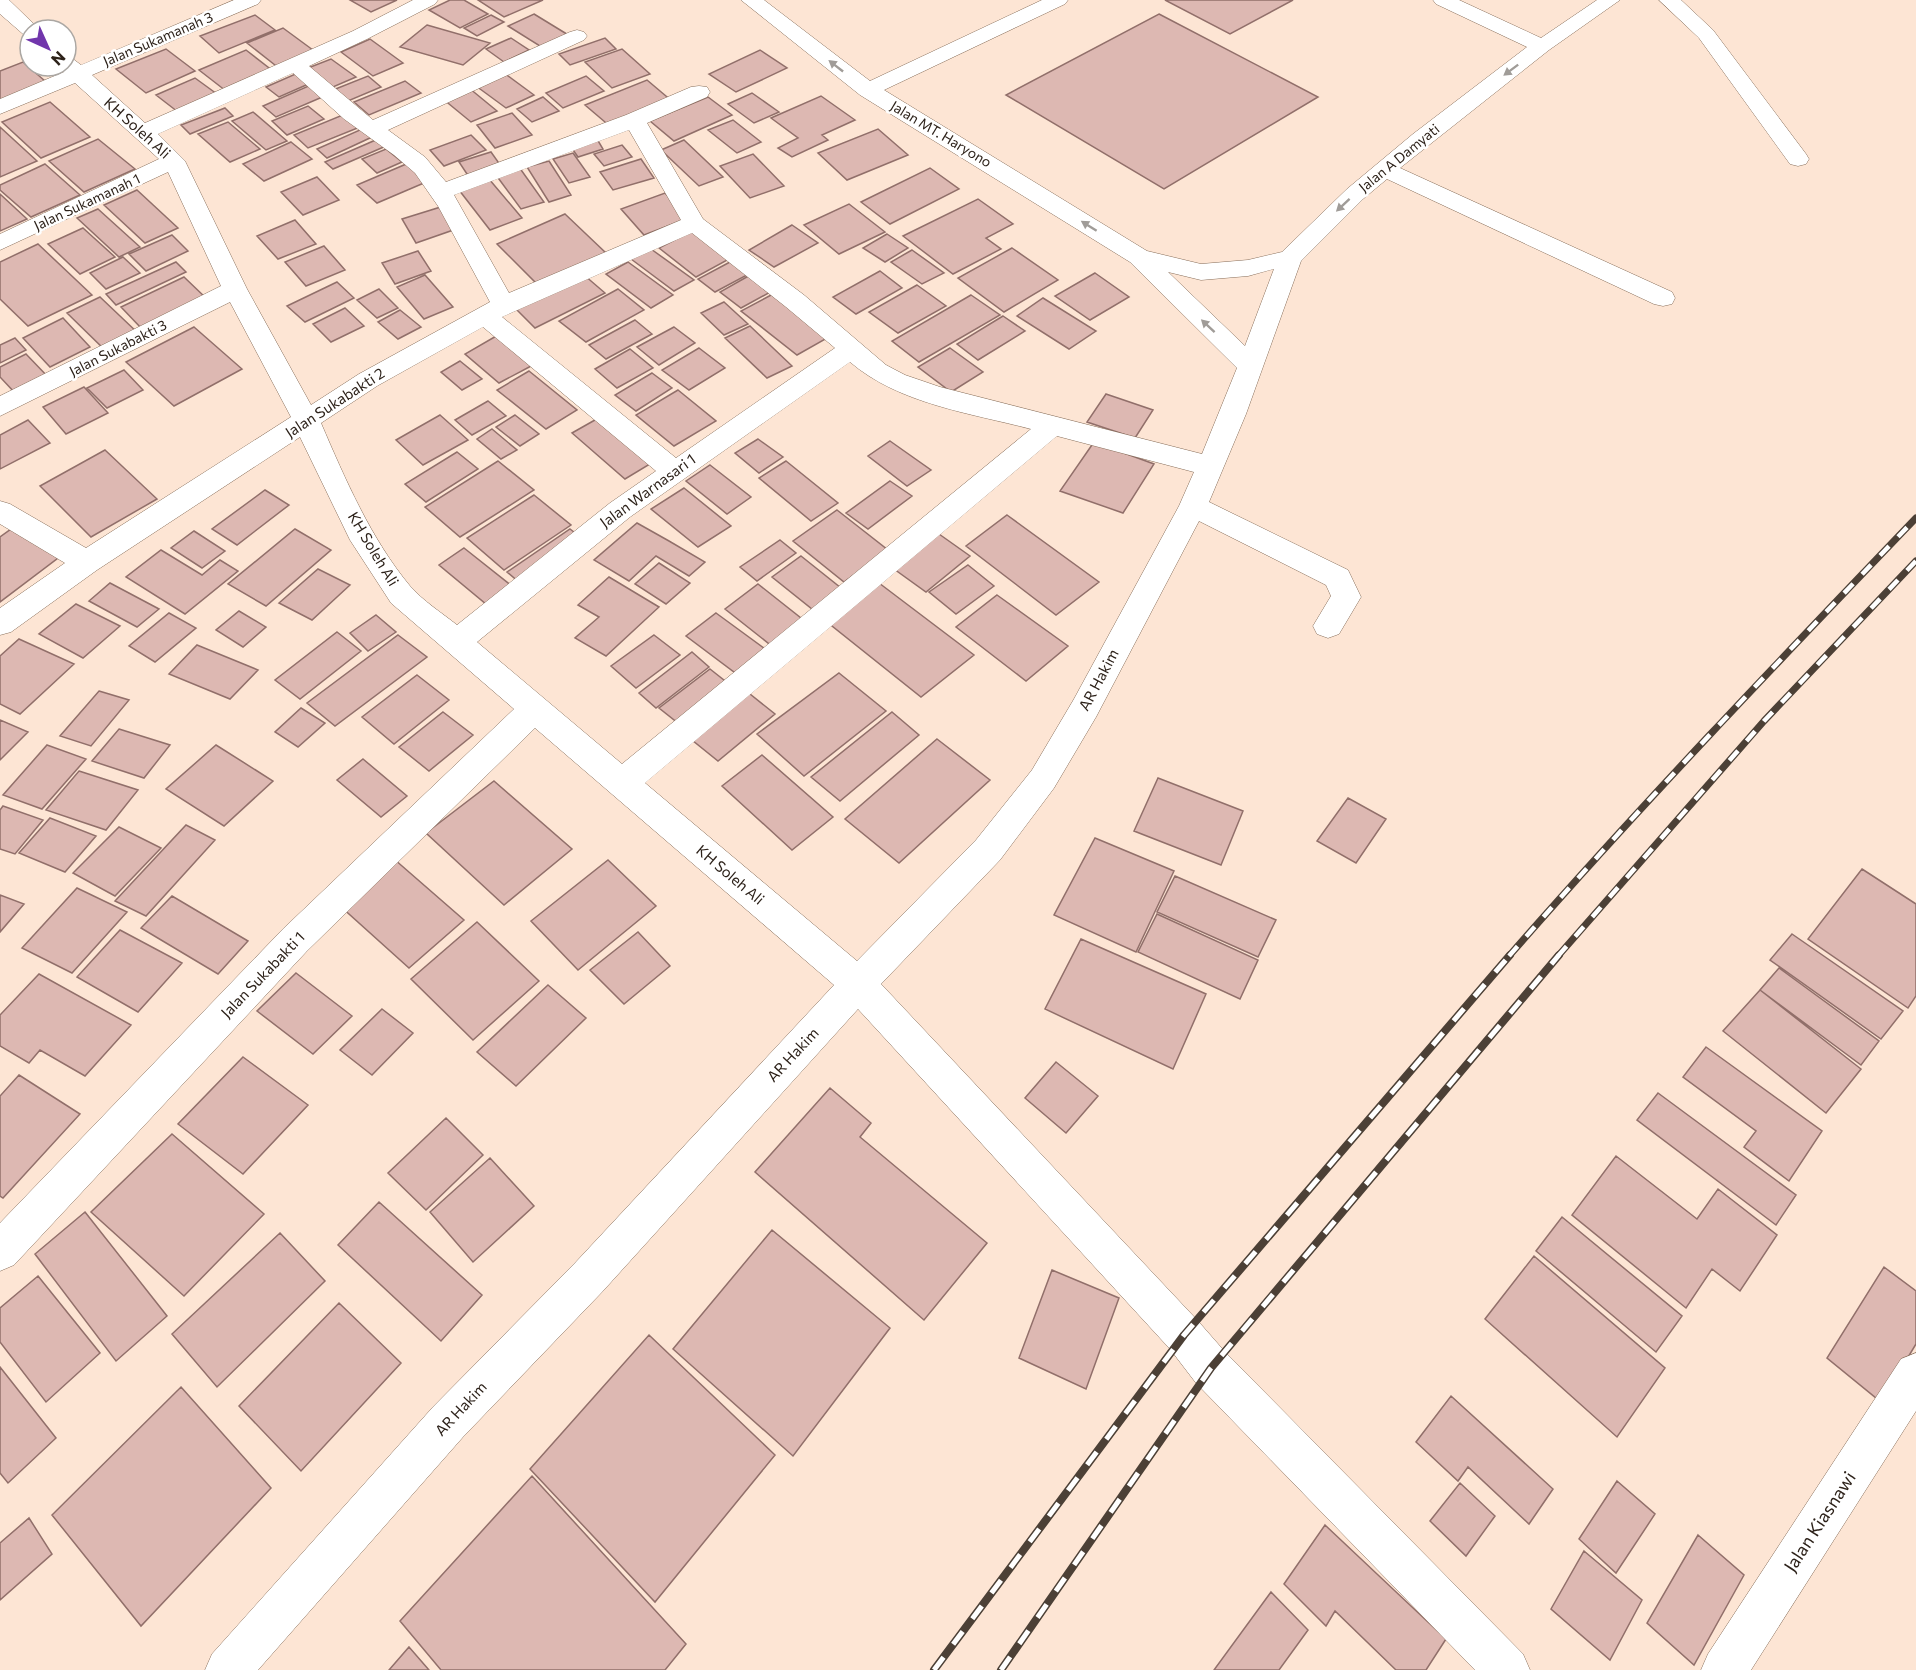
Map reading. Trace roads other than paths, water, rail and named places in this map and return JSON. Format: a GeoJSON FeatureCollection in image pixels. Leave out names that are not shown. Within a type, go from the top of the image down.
{"type":"FeatureCollection","features":[{"type":"Feature","properties":{"kind":"street","name":"Jalan Sukamanah 3"},"geometry":{"type":"LineString","coordinates":[[78,66],[251,0]]}},
{"type":"Feature","properties":{"kind":"street"},"geometry":{"type":"LineString","coordinates":[[142,134],[429,0]]}},
{"type":"Feature","properties":{"kind":"street","name":"Jalan MT. Haryono"},"geometry":{"type":"LineString","coordinates":[[751,0],[868,90],[1139,257],[1250,366]]}},
{"type":"Feature","properties":{"kind":"street"},"geometry":{"type":"LineString","coordinates":[[868,90],[1058,0]]}},
{"type":"Feature","properties":{"kind":"street"},"geometry":{"type":"LineString","coordinates":[[1443,0],[1542,46]]}},
{"type":"Feature","properties":{"kind":"street","name":"Jalan A Damyati"},"geometry":{"type":"LineString","coordinates":[[1250,366],[1290,258],[1355,194],[1385,169],[1542,46],[1610,0]]}},
{"type":"Feature","properties":{"kind":"street"},"geometry":{"type":"LineString","coordinates":[[1669,0],[1706,34],[1798,159]]}},
{"type":"Feature","properties":{"kind":"street"},"geometry":{"type":"LineString","coordinates":[[0,1],[18,18]]}},
{"type":"Feature","properties":{"kind":"street"},"geometry":{"type":"LineString","coordinates":[[371,129],[577,36]]}},
{"type":"Feature","properties":{"kind":"street"},"geometry":{"type":"LineString","coordinates":[[295,64],[371,129],[409,155],[428,173],[441,192],[488,282],[495,311],[674,471]]}},
{"type":"Feature","properties":{"kind":"street","name":"KH Soleh Ali"},"geometry":{"type":"LineString","coordinates":[[78,74],[174,161],[235,289],[307,422],[324,462],[364,540],[400,595],[858,984],[1184,1335],[1211,1368],[1507,1670]]}},
{"type":"Feature","properties":{"kind":"street","name":"Jalan Sukamanah 3"},"geometry":{"type":"LineString","coordinates":[[0,107],[54,78]]}},
{"type":"Feature","properties":{"kind":"street"},"geometry":{"type":"LineString","coordinates":[[441,192],[634,120],[699,92]]}},
{"type":"Feature","properties":{"kind":"street"},"geometry":{"type":"LineString","coordinates":[[634,120],[694,223],[795,301],[876,371],[911,387],[1209,466]]}},
{"type":"Feature","properties":{"kind":"street","name":"Jalan Sukamanah 1"},"geometry":{"type":"LineString","coordinates":[[0,243],[174,161]]}},
{"type":"Feature","properties":{"kind":"street"},"geometry":{"type":"LineString","coordinates":[[1385,169],[1663,298]]}},
{"type":"Feature","properties":{"kind":"street","name":"Jalan Sukabakti 2"},"geometry":{"type":"LineString","coordinates":[[0,624],[87,562],[307,422],[368,380],[495,311],[694,223]]}},
{"type":"Feature","properties":{"kind":"street","name":"Jalan MT. Haryono"},"geometry":{"type":"LineString","coordinates":[[1139,257],[1201,272],[1248,268],[1290,258]]}},
{"type":"Feature","properties":{"kind":"street","name":"Jalan Sukabakti 3"},"geometry":{"type":"LineString","coordinates":[[0,406],[235,289]]}},
{"type":"Feature","properties":{"kind":"street","name":"Jalan Warnasari 1"},"geometry":{"type":"LineString","coordinates":[[455,643],[620,510],[850,350]]}},
{"type":"Feature","properties":{"kind":"street","name":"AR Hakim"},"geometry":{"type":"LineString","coordinates":[[228,1670],[448,1422],[589,1276],[858,984],[988,850],[1043,779],[1085,708],[1193,506],[1233,414],[1250,366]]}},
{"type":"Feature","properties":{"kind":"street"},"geometry":{"type":"LineString","coordinates":[[622,783],[1053,425]]}},
{"type":"Feature","properties":{"kind":"street"},"geometry":{"type":"LineString","coordinates":[[1193,506],[1338,578],[1346,597],[1328,626]]}},
{"type":"Feature","properties":{"kind":"street"},"geometry":{"type":"LineString","coordinates":[[0,511],[87,562]]}},
{"type":"Feature","properties":{"kind":"street","name":"Jalan Sukabakti 1"},"geometry":{"type":"LineString","coordinates":[[8,1230],[295,939],[535,708]]}},
{"type":"Feature","properties":{"kind":"street","name":"Jalan Kiasnawi"},"geometry":{"type":"LineString","coordinates":[[1724,1670],[1916,1374]]}},
{"type":"Feature","properties":{"kind":"railway"},"geometry":{"type":"LineString","coordinates":[[1509,956],[1659,789],[1916,518]]}},
{"type":"Feature","properties":{"kind":"railway"},"geometry":{"type":"LineString","coordinates":[[1558,956],[1764,721],[1916,561]]}},
{"type":"Feature","properties":{"kind":"railway"},"geometry":{"type":"LineString","coordinates":[[934,1670],[1184,1335],[1510,955]]}},
{"type":"Feature","properties":{"kind":"railway"},"geometry":{"type":"LineString","coordinates":[[1001,1670],[1211,1368],[1559,955]]}}]}
